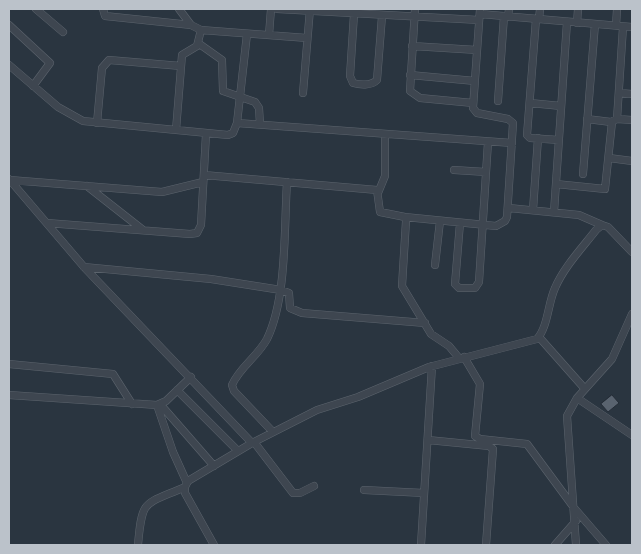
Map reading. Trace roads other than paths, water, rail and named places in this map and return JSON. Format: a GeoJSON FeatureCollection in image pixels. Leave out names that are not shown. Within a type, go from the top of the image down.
{"type":"FeatureCollection","features":[{"type":"Feature","properties":{"kind":"street"},"geometry":{"type":"LineString","coordinates":[[36,9],[63,32]]}},
{"type":"Feature","properties":{"kind":"street"},"geometry":{"type":"LineString","coordinates":[[103,9],[105,16],[191,25],[201,30],[307,38]]}},
{"type":"Feature","properties":{"kind":"street"},"geometry":{"type":"LineString","coordinates":[[179,9],[191,25]]}},
{"type":"Feature","properties":{"kind":"street"},"geometry":{"type":"LineString","coordinates":[[269,34],[271,9]]}},
{"type":"Feature","properties":{"kind":"street"},"geometry":{"type":"LineString","coordinates":[[277,9],[414,17],[480,14],[632,28]]}},
{"type":"Feature","properties":{"kind":"street"},"geometry":{"type":"LineString","coordinates":[[415,9],[410,74],[410,90],[413,95],[420,98],[473,103]]}},
{"type":"Feature","properties":{"kind":"street"},"geometry":{"type":"LineString","coordinates":[[498,101],[506,17],[509,9]]}},
{"type":"Feature","properties":{"kind":"street"},"geometry":{"type":"LineString","coordinates":[[540,9],[527,135],[530,138],[559,140]]}},
{"type":"Feature","properties":{"kind":"street"},"geometry":{"type":"LineString","coordinates":[[577,23],[578,9]]}},
{"type":"Feature","properties":{"kind":"street"},"geometry":{"type":"LineString","coordinates":[[556,184],[605,189],[619,93],[620,26],[617,9]]}},
{"type":"Feature","properties":{"kind":"street"},"geometry":{"type":"LineString","coordinates":[[303,93],[310,10]]}},
{"type":"Feature","properties":{"kind":"street"},"geometry":{"type":"LineString","coordinates":[[354,14],[350,76],[353,83],[370,85],[377,80],[382,16]]}},
{"type":"Feature","properties":{"kind":"street"},"geometry":{"type":"LineString","coordinates":[[385,134],[385,176],[378,192],[380,212],[405,217],[483,226],[500,225],[505,221],[509,208],[514,127],[511,120],[477,113],[473,110],[480,14]]}},
{"type":"Feature","properties":{"kind":"street"},"geometry":{"type":"LineString","coordinates":[[554,212],[567,22]]}},
{"type":"Feature","properties":{"kind":"street"},"geometry":{"type":"LineString","coordinates":[[583,174],[595,24]]}},
{"type":"Feature","properties":{"kind":"street"},"geometry":{"type":"LineString","coordinates":[[9,25],[50,64],[33,86]]}},
{"type":"Feature","properties":{"kind":"street"},"geometry":{"type":"LineString","coordinates":[[176,130],[180,66],[184,53],[194,48],[198,43],[201,30]]}},
{"type":"Feature","properties":{"kind":"street"},"geometry":{"type":"LineString","coordinates":[[10,69],[69,115],[97,123],[228,135],[232,134],[237,123],[247,34]]}},
{"type":"Feature","properties":{"kind":"street"},"geometry":{"type":"LineString","coordinates":[[198,43],[222,60],[223,92],[252,99],[257,104],[260,124]]}},
{"type":"Feature","properties":{"kind":"street"},"geometry":{"type":"LineString","coordinates":[[412,46],[477,50]]}},
{"type":"Feature","properties":{"kind":"street"},"geometry":{"type":"LineString","coordinates":[[97,123],[104,63],[114,60],[180,66]]}},
{"type":"Feature","properties":{"kind":"street"},"geometry":{"type":"LineString","coordinates":[[410,74],[475,81]]}},
{"type":"Feature","properties":{"kind":"street"},"geometry":{"type":"LineString","coordinates":[[619,93],[632,94]]}},
{"type":"Feature","properties":{"kind":"street"},"geometry":{"type":"LineString","coordinates":[[530,103],[561,106]]}},
{"type":"Feature","properties":{"kind":"street"},"geometry":{"type":"LineString","coordinates":[[587,119],[632,120]]}},
{"type":"Feature","properties":{"kind":"street"},"geometry":{"type":"LineString","coordinates":[[237,123],[512,143]]}},
{"type":"Feature","properties":{"kind":"street"},"geometry":{"type":"LineString","coordinates":[[47,223],[197,233],[201,225],[206,134]]}},
{"type":"Feature","properties":{"kind":"street"},"geometry":{"type":"LineString","coordinates":[[532,210],[538,138]]}},
{"type":"Feature","properties":{"kind":"street"},"geometry":{"type":"LineString","coordinates":[[460,223],[455,284],[456,287],[463,289],[476,288],[478,286],[483,226],[488,142]]}},
{"type":"Feature","properties":{"kind":"street"},"geometry":{"type":"LineString","coordinates":[[609,158],[632,161]]}},
{"type":"Feature","properties":{"kind":"street"},"geometry":{"type":"LineString","coordinates":[[454,170],[486,172]]}},
{"type":"Feature","properties":{"kind":"street"},"geometry":{"type":"LineString","coordinates":[[10,180],[162,192],[203,178],[287,182],[374,189],[378,192]]}},
{"type":"Feature","properties":{"kind":"street"},"geometry":{"type":"LineString","coordinates":[[10,180],[84,267],[253,442],[293,492],[300,493],[314,486]]}},
{"type":"Feature","properties":{"kind":"street"},"geometry":{"type":"LineString","coordinates":[[273,432],[234,391],[232,385],[266,341],[280,290],[287,182]]}},
{"type":"Feature","properties":{"kind":"street"},"geometry":{"type":"LineString","coordinates":[[87,186],[144,230]]}},
{"type":"Feature","properties":{"kind":"street"},"geometry":{"type":"LineString","coordinates":[[509,208],[584,216],[608,227],[632,252]]}},
{"type":"Feature","properties":{"kind":"street"},"geometry":{"type":"LineString","coordinates":[[405,217],[401,282],[403,290],[433,337],[449,346],[462,358],[480,384],[475,436],[480,439],[527,444],[575,510],[606,545]]}},
{"type":"Feature","properties":{"kind":"street"},"geometry":{"type":"LineString","coordinates":[[435,265],[440,221]]}},
{"type":"Feature","properties":{"kind":"street"},"geometry":{"type":"LineString","coordinates":[[138,545],[144,508],[148,503],[186,485],[253,442],[317,410],[358,397],[432,366],[534,340],[539,337],[556,286],[596,230],[602,225]]}},
{"type":"Feature","properties":{"kind":"street"},"geometry":{"type":"LineString","coordinates":[[84,267],[211,279],[280,290],[289,293],[289,306],[295,312],[425,323]]}},
{"type":"Feature","properties":{"kind":"street"},"geometry":{"type":"LineString","coordinates":[[576,545],[576,521],[566,423],[569,410],[585,388],[615,354],[632,314]]}},
{"type":"Feature","properties":{"kind":"street"},"geometry":{"type":"LineString","coordinates":[[539,337],[585,388]]}},
{"type":"Feature","properties":{"kind":"street"},"geometry":{"type":"LineString","coordinates":[[9,364],[113,374],[132,404]]}},
{"type":"Feature","properties":{"kind":"street"},"geometry":{"type":"LineString","coordinates":[[421,545],[432,366]]}},
{"type":"Feature","properties":{"kind":"street"},"geometry":{"type":"LineString","coordinates":[[9,395],[132,404],[159,404],[191,377]]}},
{"type":"Feature","properties":{"kind":"street"},"geometry":{"type":"LineString","coordinates":[[177,390],[238,451]]}},
{"type":"Feature","properties":{"kind":"street"},"geometry":{"type":"LineString","coordinates":[[577,398],[632,436]]}},
{"type":"Feature","properties":{"kind":"street"},"geometry":{"type":"LineString","coordinates":[[159,404],[214,466]]}},
{"type":"Feature","properties":{"kind":"street"},"geometry":{"type":"LineString","coordinates":[[159,404],[173,452],[186,485],[185,493],[214,545]]}},
{"type":"Feature","properties":{"kind":"street"},"geometry":{"type":"LineString","coordinates":[[428,440],[489,446],[493,449],[486,545]]}},
{"type":"Feature","properties":{"kind":"street"},"geometry":{"type":"LineString","coordinates":[[364,490],[424,493]]}},
{"type":"Feature","properties":{"kind":"street"},"geometry":{"type":"LineString","coordinates":[[555,545],[576,521]]}}]}
